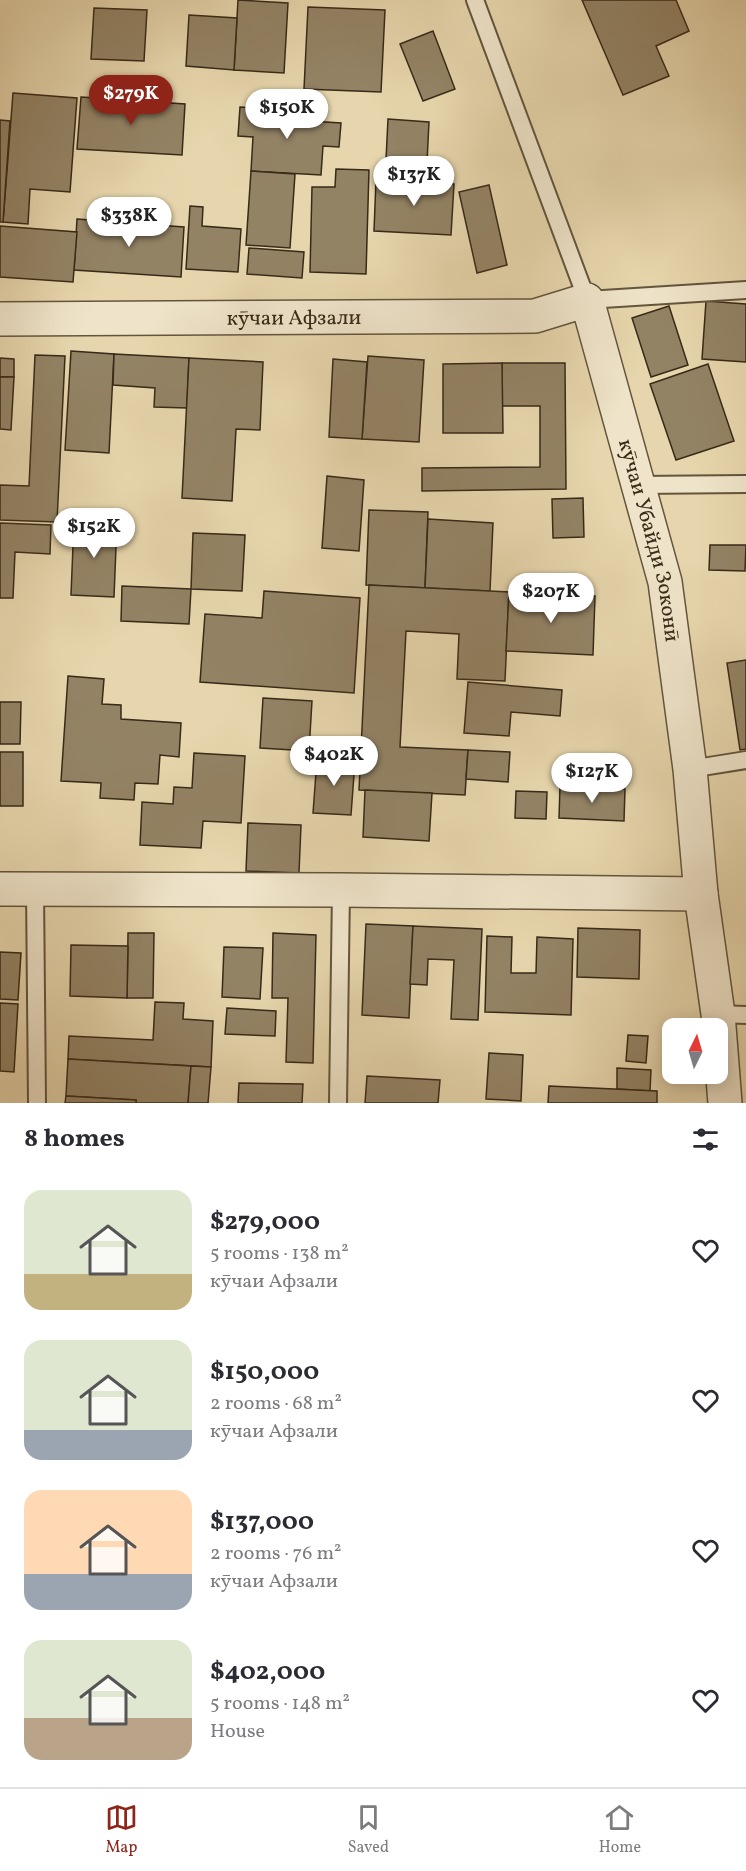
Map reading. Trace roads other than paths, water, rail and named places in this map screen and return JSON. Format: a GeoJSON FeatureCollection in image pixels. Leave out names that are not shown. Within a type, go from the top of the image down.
{"type":"FeatureCollection","features":[{"type":"Feature","properties":{"kind":"street","name":"кӯчаи Афзали"},"geometry":{"type":"LineString","coordinates":[[0,319],[535,316],[587,300]]}},
{"type":"Feature","properties":{"kind":"street","name":"кӯчаи Убайди Зоконӣ"},"geometry":{"type":"LineString","coordinates":[[587,300],[664,582],[690,769],[701,894],[732,1015],[725,1103]]}},
{"type":"Feature","properties":{"kind":"street"},"geometry":{"type":"LineString","coordinates":[[0,889],[701,894]]}},
{"type":"Feature","properties":{"kind":"lane","name":"кӯчаи Убайди Зоконӣ"},"geometry":{"type":"LineString","coordinates":[[475,0],[587,300]]}},
{"type":"Feature","properties":{"kind":"lane"},"geometry":{"type":"LineString","coordinates":[[587,300],[746,290]]}},
{"type":"Feature","properties":{"kind":"lane"},"geometry":{"type":"LineString","coordinates":[[637,485],[746,484]]}},
{"type":"Feature","properties":{"kind":"lane"},"geometry":{"type":"LineString","coordinates":[[690,769],[746,759]]}},
{"type":"Feature","properties":{"kind":"lane"},"geometry":{"type":"LineString","coordinates":[[35,890],[37,1103]]}},
{"type":"Feature","properties":{"kind":"lane"},"geometry":{"type":"LineString","coordinates":[[338,1103],[341,890]]}}]}
